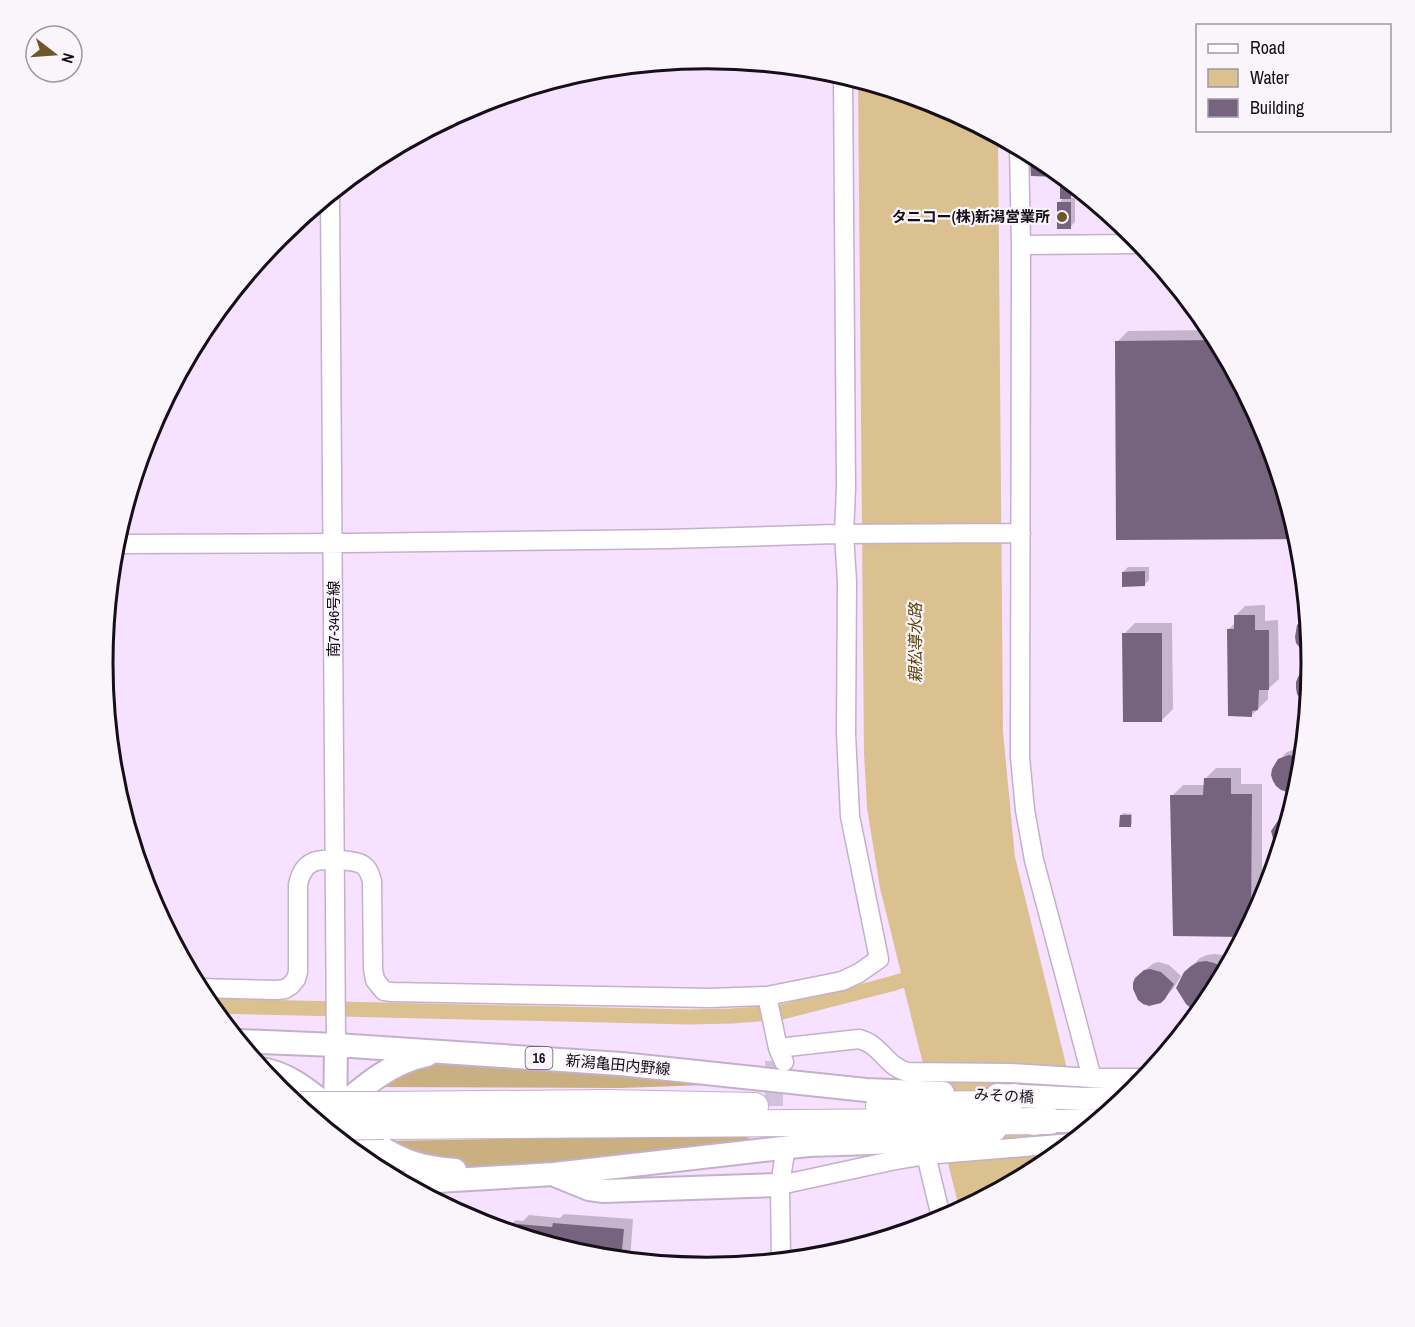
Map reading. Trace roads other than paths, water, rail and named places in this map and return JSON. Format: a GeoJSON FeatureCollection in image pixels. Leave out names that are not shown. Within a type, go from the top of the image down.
{"type":"FeatureCollection","features":[{"type":"Feature","properties":{"kind":"highway"},"geometry":{"type":"LineString","coordinates":[[928,1120],[979,1104],[1014,1097]]}},
{"type":"Feature","properties":{"kind":"highway"},"geometry":{"type":"LineString","coordinates":[[329,1119],[606,1103],[748,1106],[928,1120],[1050,1121]]}},
{"type":"Feature","properties":{"kind":"highway"},"geometry":{"type":"LineString","coordinates":[[312,1107],[384,1116]]}},
{"type":"Feature","properties":{"kind":"main road","name":"新潟亀田内野線"},"geometry":{"type":"LineString","coordinates":[[250,1041],[621,1064],[866,1090],[928,1120]]}},
{"type":"Feature","properties":{"kind":"main road"},"geometry":{"type":"LineString","coordinates":[[329,1119],[336,1045]]}},
{"type":"Feature","properties":{"kind":"main road"},"geometry":{"type":"LineString","coordinates":[[329,1119],[376,1076],[400,1063],[446,1052]]}},
{"type":"Feature","properties":{"kind":"main road"},"geometry":{"type":"LineString","coordinates":[[277,1073],[303,1086],[329,1119],[391,1153],[427,1167],[544,1175],[589,1189],[604,1191],[780,1185]]}},
{"type":"Feature","properties":{"kind":"main road","name":"みその橋"},"geometry":{"type":"LineString","coordinates":[[1014,1097],[1089,1099]]}},
{"type":"Feature","properties":{"kind":"main road"},"geometry":{"type":"LineString","coordinates":[[1089,1099],[1113,1098]]}},
{"type":"Feature","properties":{"kind":"main road","name":"みその橋"},"geometry":{"type":"LineString","coordinates":[[1050,1121],[1089,1099]]}},
{"type":"Feature","properties":{"kind":"main road"},"geometry":{"type":"LineString","coordinates":[[436,1192],[544,1175],[808,1145],[873,1143],[928,1120]]}},
{"type":"Feature","properties":{"kind":"main road"},"geometry":{"type":"LineString","coordinates":[[418,1182],[544,1175]]}},
{"type":"Feature","properties":{"kind":"street"},"geometry":{"type":"LineString","coordinates":[[210,988],[278,990],[291,985],[296,979],[299,964],[298,885],[300,874],[305,866],[314,861],[336,860],[355,862],[363,865],[369,871],[372,881],[375,980],[384,991],[767,999],[842,981],[859,973],[879,959],[850,816],[846,734],[848,535],[843,85]]}},
{"type":"Feature","properties":{"kind":"street"},"geometry":{"type":"LineString","coordinates":[[1019,158],[1021,244],[1015,533],[1020,758],[1024,810],[1034,860],[1089,1099]]}},
{"type":"Feature","properties":{"kind":"street","name":"南7-346号線"},"geometry":{"type":"LineString","coordinates":[[330,205],[336,1045]]}},
{"type":"Feature","properties":{"kind":"street"},"geometry":{"type":"LineString","coordinates":[[1021,244],[1129,244]]}},
{"type":"Feature","properties":{"kind":"street"},"geometry":{"type":"LineString","coordinates":[[125,544],[668,540],[755,536],[1015,533]]}},
{"type":"Feature","properties":{"kind":"street"},"geometry":{"type":"LineString","coordinates":[[767,999],[779,1057],[859,1039],[874,1045],[892,1065],[907,1072],[928,1120],[941,1210]]}},
{"type":"Feature","properties":{"kind":"street"},"geometry":{"type":"LineString","coordinates":[[780,1185],[891,1161],[928,1120],[1011,1073],[1089,1099],[1127,1085]]}},
{"type":"Feature","properties":{"kind":"street"},"geometry":{"type":"LineString","coordinates":[[928,1120],[1061,1141]]}},
{"type":"Feature","properties":{"kind":"street"},"geometry":{"type":"LineString","coordinates":[[779,1160],[781,1253]]}},
{"type":"Feature","properties":{"kind":"water","name":"親松導水路"},"geometry":{"type":"Polygon","coordinates":[[[858,88],[935,114],[998,145],[1003,732],[1015,857],[1081,1125],[1038,1158],[958,1203],[904,988],[877,995],[874,981],[901,973],[880,888],[867,808],[864,752],[858,88]]]}},
{"type":"Feature","properties":{"kind":"waterway"},"geometry":{"type":"LineString","coordinates":[[222,1006],[689,1017],[732,1016],[782,1012],[895,983]]}},
{"type":"Feature","properties":{"kind":"tunnel"},"geometry":{"type":"LineString","coordinates":[[774,1061],[774,1160]]}},
{"type":"Feature","properties":{"kind":"place","name":"タニコー(株)新潟営業所"},"geometry":{"type":"Point","coordinates":[1062,217]}}]}
